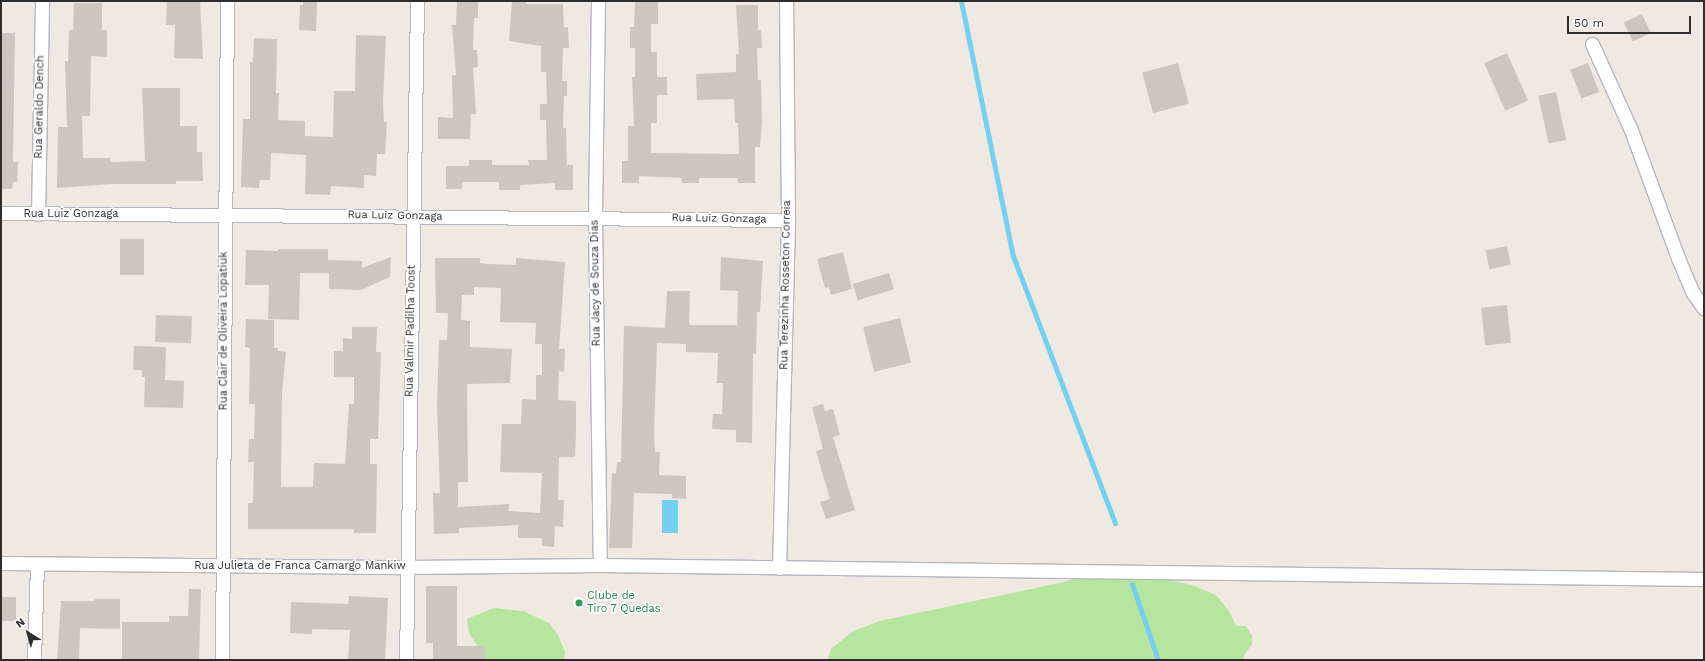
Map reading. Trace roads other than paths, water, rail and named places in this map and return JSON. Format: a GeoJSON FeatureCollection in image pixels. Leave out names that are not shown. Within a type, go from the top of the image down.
{"type":"FeatureCollection","features":[{"type":"Feature","properties":{"kind":"street","name":"Rua Geraldo Dench"},"geometry":{"type":"LineString","coordinates":[[38,214],[42,1]]}},
{"type":"Feature","properties":{"kind":"street","name":"Rua Clair de Oliveira Lopatiuk"},"geometry":{"type":"LineString","coordinates":[[222,660],[224,565],[227,1]]}},
{"type":"Feature","properties":{"kind":"street","name":"Rua Valmir Padilha Toost"},"geometry":{"type":"LineString","coordinates":[[406,660],[406,567],[414,216],[416,1]]}},
{"type":"Feature","properties":{"kind":"street","name":"Rua Jacy de Souza Dias"},"geometry":{"type":"LineString","coordinates":[[598,1],[595,218],[600,565]]}},
{"type":"Feature","properties":{"kind":"street","name":"Rua Terezinha Rosseton Correia"},"geometry":{"type":"LineString","coordinates":[[779,568],[788,220],[786,1]]}},
{"type":"Feature","properties":{"kind":"street"},"geometry":{"type":"LineString","coordinates":[[1592,44],[1631,130],[1678,258],[1693,294],[1704,309]]}},
{"type":"Feature","properties":{"kind":"street","name":"Rua Luiz Gonzaga"},"geometry":{"type":"LineString","coordinates":[[1,213],[788,220]]}},
{"type":"Feature","properties":{"kind":"street","name":"Rua Julieta de Franca Camargo Mankiw"},"geometry":{"type":"LineString","coordinates":[[1,563],[406,567],[600,565],[1704,579]]}},
{"type":"Feature","properties":{"kind":"street"},"geometry":{"type":"LineString","coordinates":[[34,660],[37,564]]}},
{"type":"Feature","properties":{"kind":"water"},"geometry":{"type":"Polygon","coordinates":[[[662,500],[678,500],[678,533],[662,533],[662,500]]]}},
{"type":"Feature","properties":{"kind":"waterway"},"geometry":{"type":"LineString","coordinates":[[961,1],[1013,256],[1115,523]]}},
{"type":"Feature","properties":{"kind":"waterway"},"geometry":{"type":"LineString","coordinates":[[1132,584],[1158,660]]}},
{"type":"Feature","properties":{"kind":"place","name":"Clube de Tiro 7 Quedas"},"geometry":{"type":"Point","coordinates":[579,603]}}]}
